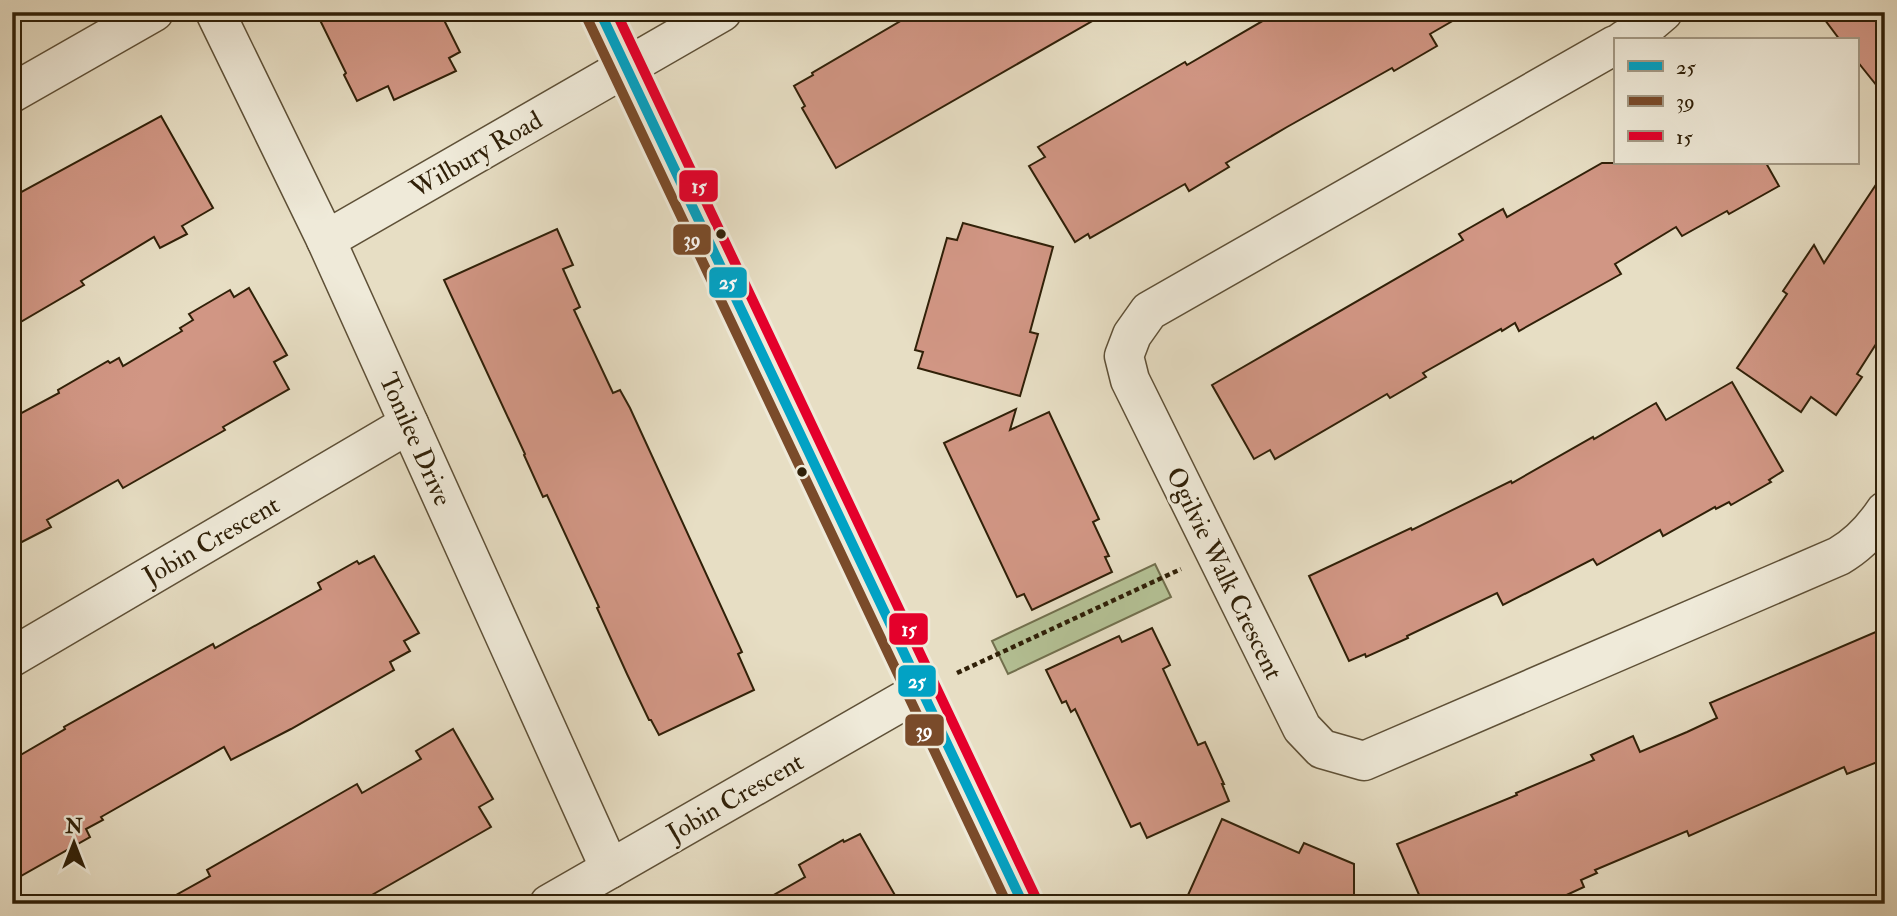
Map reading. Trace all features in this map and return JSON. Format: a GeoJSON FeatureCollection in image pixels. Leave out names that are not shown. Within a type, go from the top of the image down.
{"type":"FeatureCollection","features":[{"type":"Feature","properties":{"kind":"street"},"geometry":{"type":"LineString","coordinates":[[12,93],[154,12]]}},
{"type":"Feature","properties":{"kind":"street","name":"Tonilee Drive"},"geometry":{"type":"LineString","coordinates":[[215,12],[326,240],[610,869]]}},
{"type":"Feature","properties":{"kind":"street"},"geometry":{"type":"LineString","coordinates":[[600,12],[1023,904]]}},
{"type":"Feature","properties":{"kind":"street","name":"Wilbury Road"},"geometry":{"type":"LineString","coordinates":[[326,240],[722,12]]}},
{"type":"Feature","properties":{"kind":"street"},"geometry":{"type":"LineString","coordinates":[[1627,38],[1663,12]]}},
{"type":"Feature","properties":{"kind":"street","name":"Ogilvie Walk Crescent"},"geometry":{"type":"LineString","coordinates":[[1614,46],[1149,311],[1132,335],[1124,356],[1130,380],[1302,728],[1322,749],[1364,761],[1839,556],[1852,548],[1885,511]]}},
{"type":"Feature","properties":{"kind":"street","name":"Jobin Crescent"},"geometry":{"type":"LineString","coordinates":[[12,657],[409,424]]}},
{"type":"Feature","properties":{"kind":"street","name":"Jobin Crescent"},"geometry":{"type":"LineString","coordinates":[[549,904],[922,690]]}},
{"type":"Feature","properties":{"kind":"path"},"geometry":{"type":"LineString","coordinates":[[922,690],[1215,552]]}},
{"type":"Feature","properties":{"kind":"green space"},"geometry":{"type":"Polygon","coordinates":[[[1155,564],[1171,597],[1008,674],[992,641],[1155,564]]]}},
{"type":"Feature","properties":{"kind":"building"},"geometry":{"type":"Polygon","coordinates":[[[316,12],[440,12],[460,52],[449,58],[456,71],[394,100],[388,86],[357,101],[316,12]]]}},
{"type":"Feature","properties":{"kind":"building"},"geometry":{"type":"Polygon","coordinates":[[[916,12],[1108,12],[836,168],[802,108],[805,106],[794,86],[916,12]]]}},
{"type":"Feature","properties":{"kind":"building"},"geometry":{"type":"Polygon","coordinates":[[[1278,12],[1468,12],[1430,34],[1437,46],[1287,127],[1226,163],[1229,167],[1189,191],[1185,184],[1090,238],[1088,234],[1075,242],[1029,166],[1045,157],[1038,147],[1278,12]]]}},
{"type":"Feature","properties":{"kind":"building"},"geometry":{"type":"Polygon","coordinates":[[[1819,12],[1885,12],[1885,96],[1858,62],[1858,38],[1838,38],[1819,12]]]}},
{"type":"Feature","properties":{"kind":"building"},"geometry":{"type":"Polygon","coordinates":[[[161,116],[213,208],[182,226],[187,234],[160,248],[154,237],[81,281],[84,285],[12,327],[12,197],[161,116]]]}},
{"type":"Feature","properties":{"kind":"building"},"geometry":{"type":"Polygon","coordinates":[[[1602,163],[1767,164],[1779,186],[1682,236],[1676,227],[1615,264],[1621,274],[1519,331],[1515,323],[1502,331],[1501,329],[1423,373],[1426,377],[1390,398],[1387,394],[1275,459],[1270,450],[1254,459],[1212,385],[1463,240],[1459,234],[1503,209],[1507,217],[1602,163]]]}},
{"type":"Feature","properties":{"kind":"building"},"geometry":{"type":"Polygon","coordinates":[[[1885,171],[1885,330],[1857,374],[1862,377],[1836,415],[1811,397],[1801,412],[1737,368],[1787,294],[1783,291],[1814,245],[1824,263],[1885,171]]]}},
{"type":"Feature","properties":{"kind":"building"},"geometry":{"type":"Polygon","coordinates":[[[963,223],[1053,247],[1030,332],[1038,334],[1020,396],[918,368],[923,352],[915,350],[947,238],[957,240],[963,223]]]}},
{"type":"Feature","properties":{"kind":"building"},"geometry":{"type":"Polygon","coordinates":[[[557,229],[573,265],[563,269],[580,307],[574,310],[613,393],[620,390],[630,408],[742,652],[738,654],[754,690],[659,735],[627,674],[547,495],[543,497],[444,280],[557,229]]]}},
{"type":"Feature","properties":{"kind":"building"},"geometry":{"type":"Polygon","coordinates":[[[249,288],[287,355],[274,362],[289,389],[223,427],[225,430],[123,488],[118,480],[47,520],[51,527],[12,547],[12,418],[59,393],[58,390],[108,361],[110,363],[119,358],[123,366],[182,331],[180,328],[193,320],[189,314],[230,290],[234,297],[249,288]]]}},
{"type":"Feature","properties":{"kind":"building"},"geometry":{"type":"Polygon","coordinates":[[[1732,382],[1783,471],[1769,480],[1771,482],[1731,505],[1729,502],[1716,509],[1715,507],[1663,536],[1660,530],[1597,565],[1593,559],[1503,605],[1497,593],[1407,636],[1408,638],[1366,657],[1365,654],[1349,661],[1309,576],[1411,528],[1412,530],[1511,481],[1512,483],[1656,403],[1666,420],[1732,382]]]}},
{"type":"Feature","properties":{"kind":"building"},"geometry":{"type":"Polygon","coordinates":[[[1016,409],[1010,430],[1049,412],[1099,519],[1093,522],[1109,556],[1105,557],[1112,572],[1032,610],[1024,594],[1017,597],[944,443],[1016,409]]]}},
{"type":"Feature","properties":{"kind":"building"},"geometry":{"type":"Polygon","coordinates":[[[374,556],[419,633],[404,641],[410,651],[390,662],[394,670],[231,760],[224,747],[101,817],[103,820],[86,829],[90,837],[12,881],[12,760],[65,729],[64,727],[213,644],[215,648],[321,589],[318,583],[357,561],[359,564],[374,556]]]}},
{"type":"Feature","properties":{"kind":"building"},"geometry":{"type":"Polygon","coordinates":[[[1152,628],[1170,665],[1163,669],[1198,745],[1205,742],[1229,801],[1147,838],[1140,823],[1131,827],[1075,709],[1071,712],[1066,701],[1062,703],[1046,670],[1119,636],[1122,642],[1152,628]]]}},
{"type":"Feature","properties":{"kind":"building"},"geometry":{"type":"Polygon","coordinates":[[[1885,628],[1885,759],[1847,774],[1844,767],[1689,836],[1687,831],[1595,870],[1597,873],[1581,880],[1584,887],[1547,904],[1423,904],[1397,844],[1594,760],[1591,755],[1633,736],[1640,752],[1687,732],[1717,718],[1710,703],[1885,628]]]}},
{"type":"Feature","properties":{"kind":"building"},"geometry":{"type":"Polygon","coordinates":[[[453,729],[493,799],[479,807],[491,827],[356,904],[160,904],[210,876],[207,870],[357,784],[362,793],[421,759],[416,751],[453,729]]]}},
{"type":"Feature","properties":{"kind":"building"},"geometry":{"type":"Polygon","coordinates":[[[1222,819],[1299,853],[1304,843],[1354,864],[1354,904],[1184,904],[1222,819]]]}},
{"type":"Feature","properties":{"kind":"building"},"geometry":{"type":"Polygon","coordinates":[[[860,834],[900,904],[758,904],[805,877],[799,865],[843,840],[844,842],[860,834]]]}},
{"type":"Feature","properties":{"kind":"transit line","name":"25"},"geometry":{"type":"LineString","coordinates":[[600,12],[1023,904]]}},
{"type":"Feature","properties":{"kind":"transit line","name":"15"},"geometry":{"type":"LineString","coordinates":[[616,12],[1036,898]]}},
{"type":"Feature","properties":{"kind":"transit line","name":"39"},"geometry":{"type":"LineString","coordinates":[[587,18],[1007,904]]}}]}
